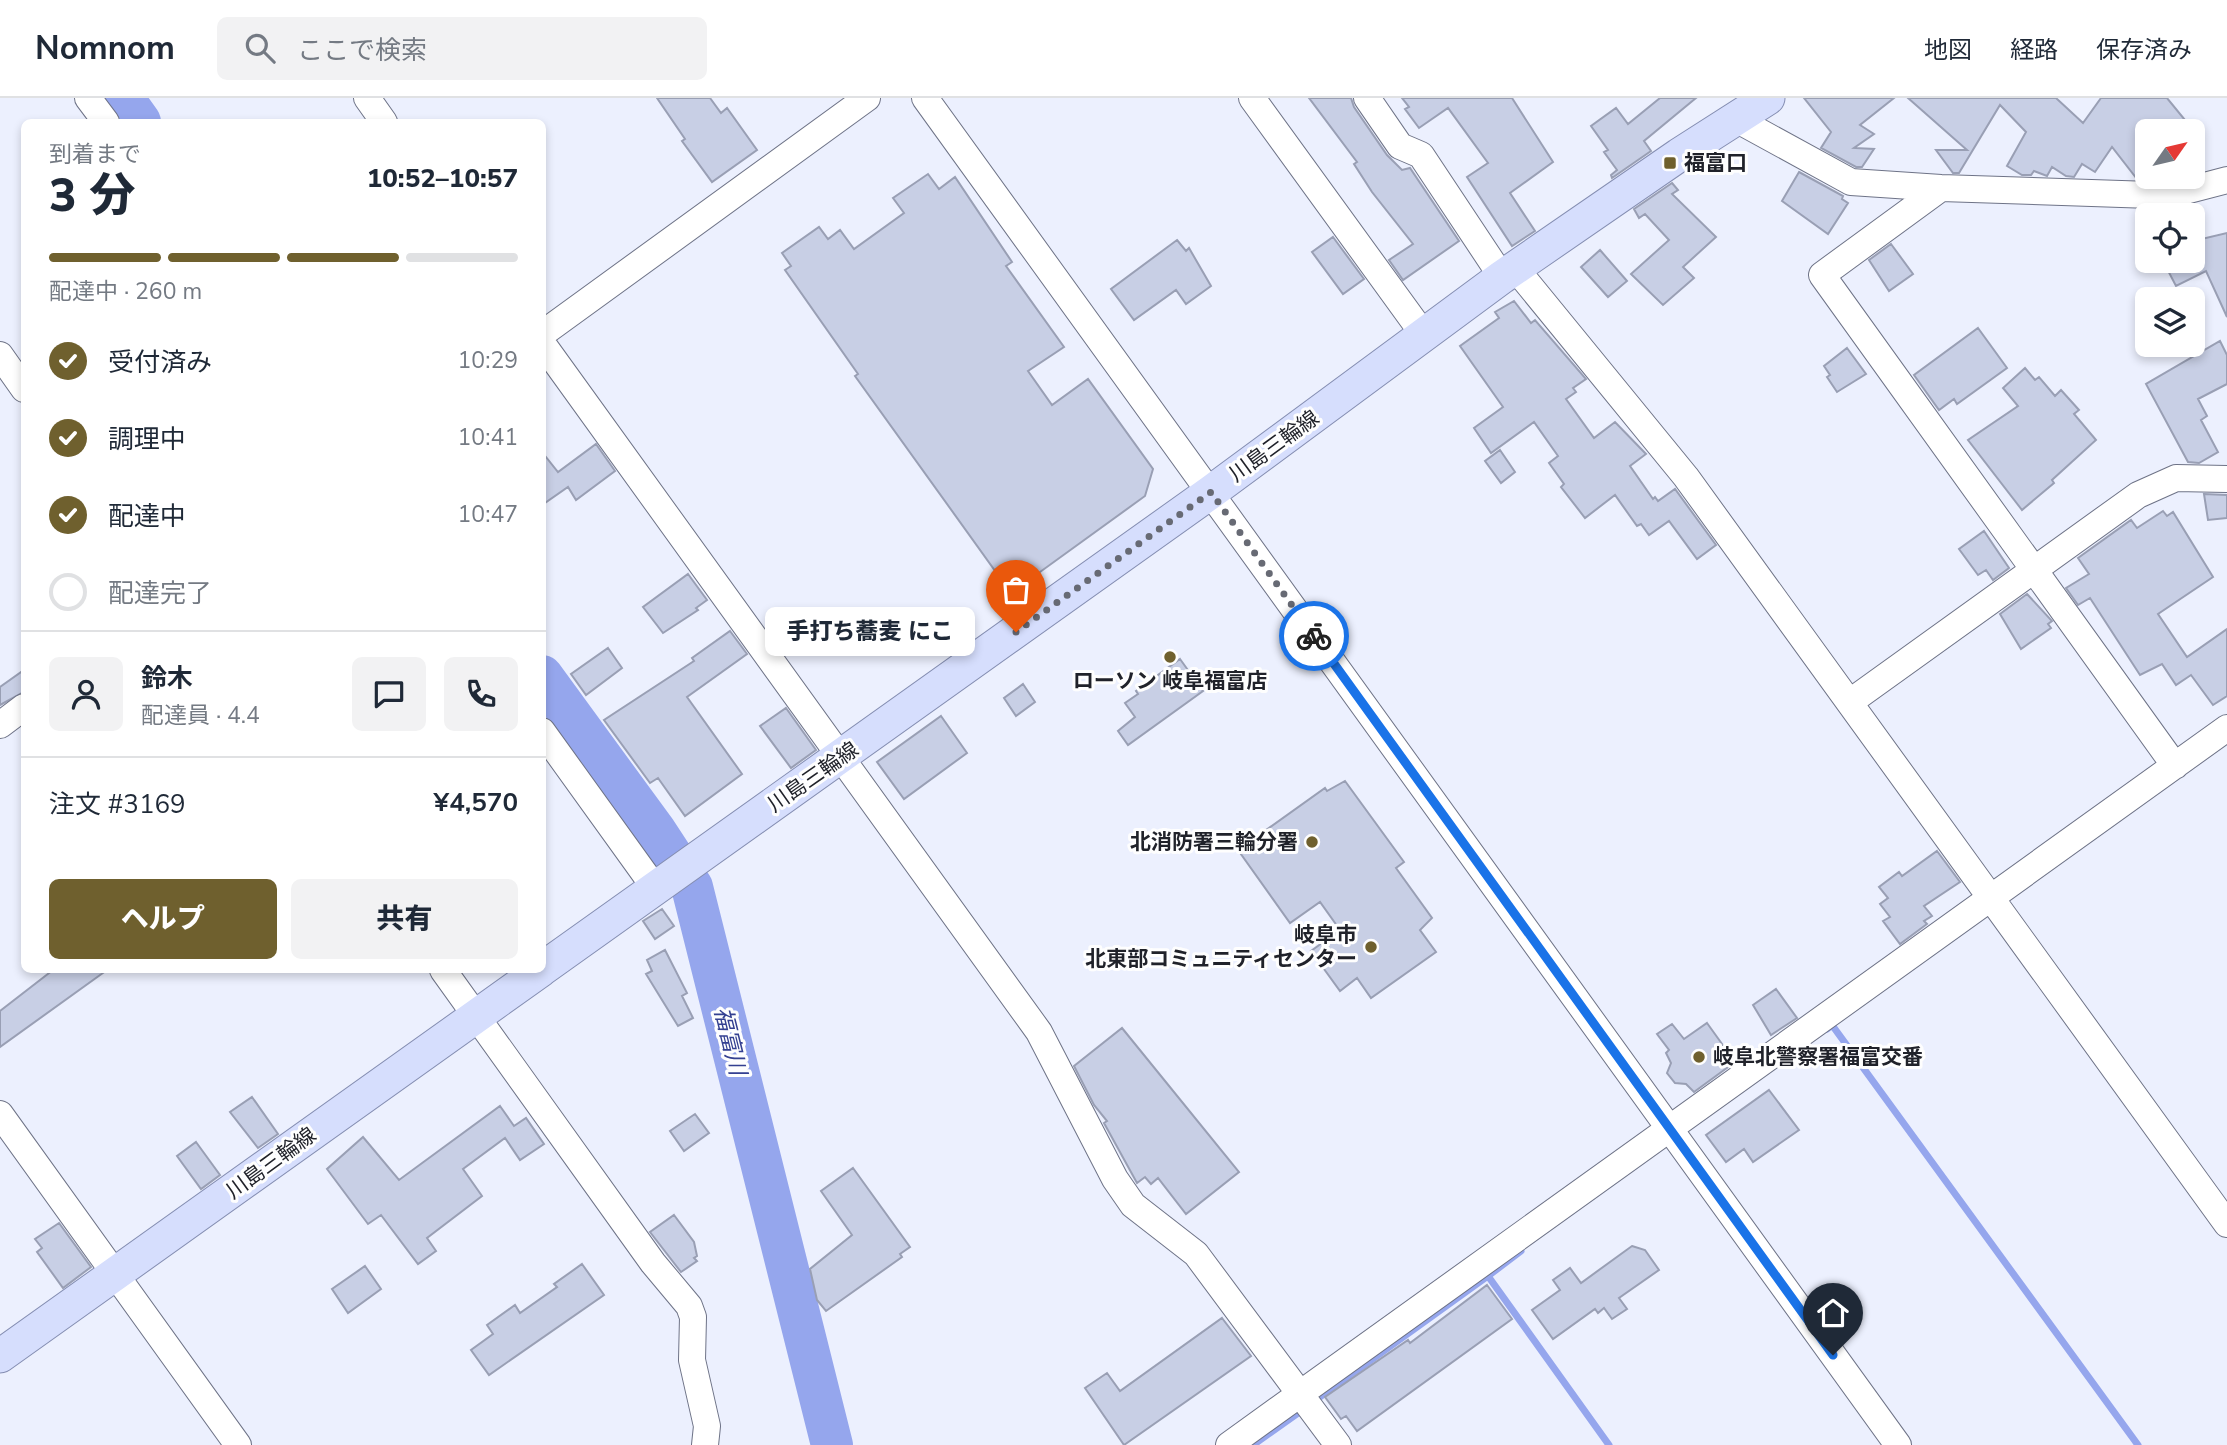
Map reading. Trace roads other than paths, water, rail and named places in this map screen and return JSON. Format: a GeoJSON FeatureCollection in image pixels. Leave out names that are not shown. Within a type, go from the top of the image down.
{"type":"FeatureCollection","features":[{"type":"Feature","properties":{"kind":"main road","name":"川島三輪線"},"geometry":{"type":"LineString","coordinates":[[546,966],[843,757],[1509,273],[1747,107]]}},
{"type":"Feature","properties":{"kind":"main road","name":"川島三輪線"},"geometry":{"type":"LineString","coordinates":[[0,1356],[536,973]]}},
{"type":"Feature","properties":{"kind":"street"},"geometry":{"type":"LineString","coordinates":[[88,98],[104,119]]}},
{"type":"Feature","properties":{"kind":"street"},"geometry":{"type":"LineString","coordinates":[[367,98],[382,119]]}},
{"type":"Feature","properties":{"kind":"street"},"geometry":{"type":"LineString","coordinates":[[546,331],[867,98]]}},
{"type":"Feature","properties":{"kind":"street"},"geometry":{"type":"LineString","coordinates":[[925,98],[1898,1445]]}},
{"type":"Feature","properties":{"kind":"street"},"geometry":{"type":"LineString","coordinates":[[1252,98],[1424,335]]}},
{"type":"Feature","properties":{"kind":"street"},"geometry":{"type":"LineString","coordinates":[[1367,98],[1400,146],[1421,155],[1509,273],[1685,477],[2227,1224]]}},
{"type":"Feature","properties":{"kind":"street"},"geometry":{"type":"LineString","coordinates":[[1747,107],[1851,182],[2151,195],[2189,190],[2227,180]]}},
{"type":"Feature","properties":{"kind":"street"},"geometry":{"type":"LineString","coordinates":[[1941,188],[1822,275],[2032,571],[2175,766]]}},
{"type":"Feature","properties":{"kind":"street"},"geometry":{"type":"LineString","coordinates":[[546,349],[1039,1032],[1115,1179],[1133,1205],[1196,1254],[1338,1445]]}},
{"type":"Feature","properties":{"kind":"street"},"geometry":{"type":"LineString","coordinates":[[0,355],[21,385]]}},
{"type":"Feature","properties":{"kind":"street"},"geometry":{"type":"LineString","coordinates":[[1850,702],[2138,495],[2176,478],[2227,479]]}},
{"type":"Feature","properties":{"kind":"street"},"geometry":{"type":"LineString","coordinates":[[0,725],[21,709]]}},
{"type":"Feature","properties":{"kind":"street"},"geometry":{"type":"LineString","coordinates":[[1229,1445],[1306,1400],[1670,1129],[2227,728]]}},
{"type":"Feature","properties":{"kind":"street"},"geometry":{"type":"LineString","coordinates":[[546,736],[659,885]]}},
{"type":"Feature","properties":{"kind":"street"},"geometry":{"type":"LineString","coordinates":[[445,973],[653,1263],[689,1306],[693,1317],[692,1360],[707,1426],[705,1445]]}},
{"type":"Feature","properties":{"kind":"street"},"geometry":{"type":"LineString","coordinates":[[0,1114],[238,1445]]}},
{"type":"Feature","properties":{"kind":"waterway","name":"福富川"},"geometry":{"type":"LineString","coordinates":[[123,98],[138,119]]}},
{"type":"Feature","properties":{"kind":"waterway","name":"福富川"},"geometry":{"type":"LineString","coordinates":[[546,681],[656,832],[692,887],[832,1445]]}},
{"type":"Feature","properties":{"kind":"waterway"},"geometry":{"type":"LineString","coordinates":[[1827,1029],[1832,1025],[2138,1445]]}},
{"type":"Feature","properties":{"kind":"waterway"},"geometry":{"type":"LineString","coordinates":[[1488,1276],[1521,1251]]}},
{"type":"Feature","properties":{"kind":"waterway"},"geometry":{"type":"LineString","coordinates":[[1313,1402],[1488,1276],[1609,1445]]}},
{"type":"Feature","properties":{"kind":"waterway"},"geometry":{"type":"LineString","coordinates":[[1253,1445],[1304,1409]]}},
{"type":"Feature","properties":{"kind":"place","name":"福富口"},"geometry":{"type":"Point","coordinates":[1670,163]}},
{"type":"Feature","properties":{"kind":"place","name":"手打ち蕎麦 にこ"},"geometry":{"type":"Point","coordinates":[1016,632]}},
{"type":"Feature","properties":{"kind":"place","name":"ローソン 岐阜福富店"},"geometry":{"type":"Point","coordinates":[1170,657]}},
{"type":"Feature","properties":{"kind":"place","name":"北消防署三輪分署"},"geometry":{"type":"Point","coordinates":[1312,842]}},
{"type":"Feature","properties":{"kind":"place","name":"岐阜市 北東部コミュニティセンター"},"geometry":{"type":"Point","coordinates":[1371,947]}},
{"type":"Feature","properties":{"kind":"place","name":"岐阜北警察署福富交番"},"geometry":{"type":"Point","coordinates":[1699,1057]}}]}
